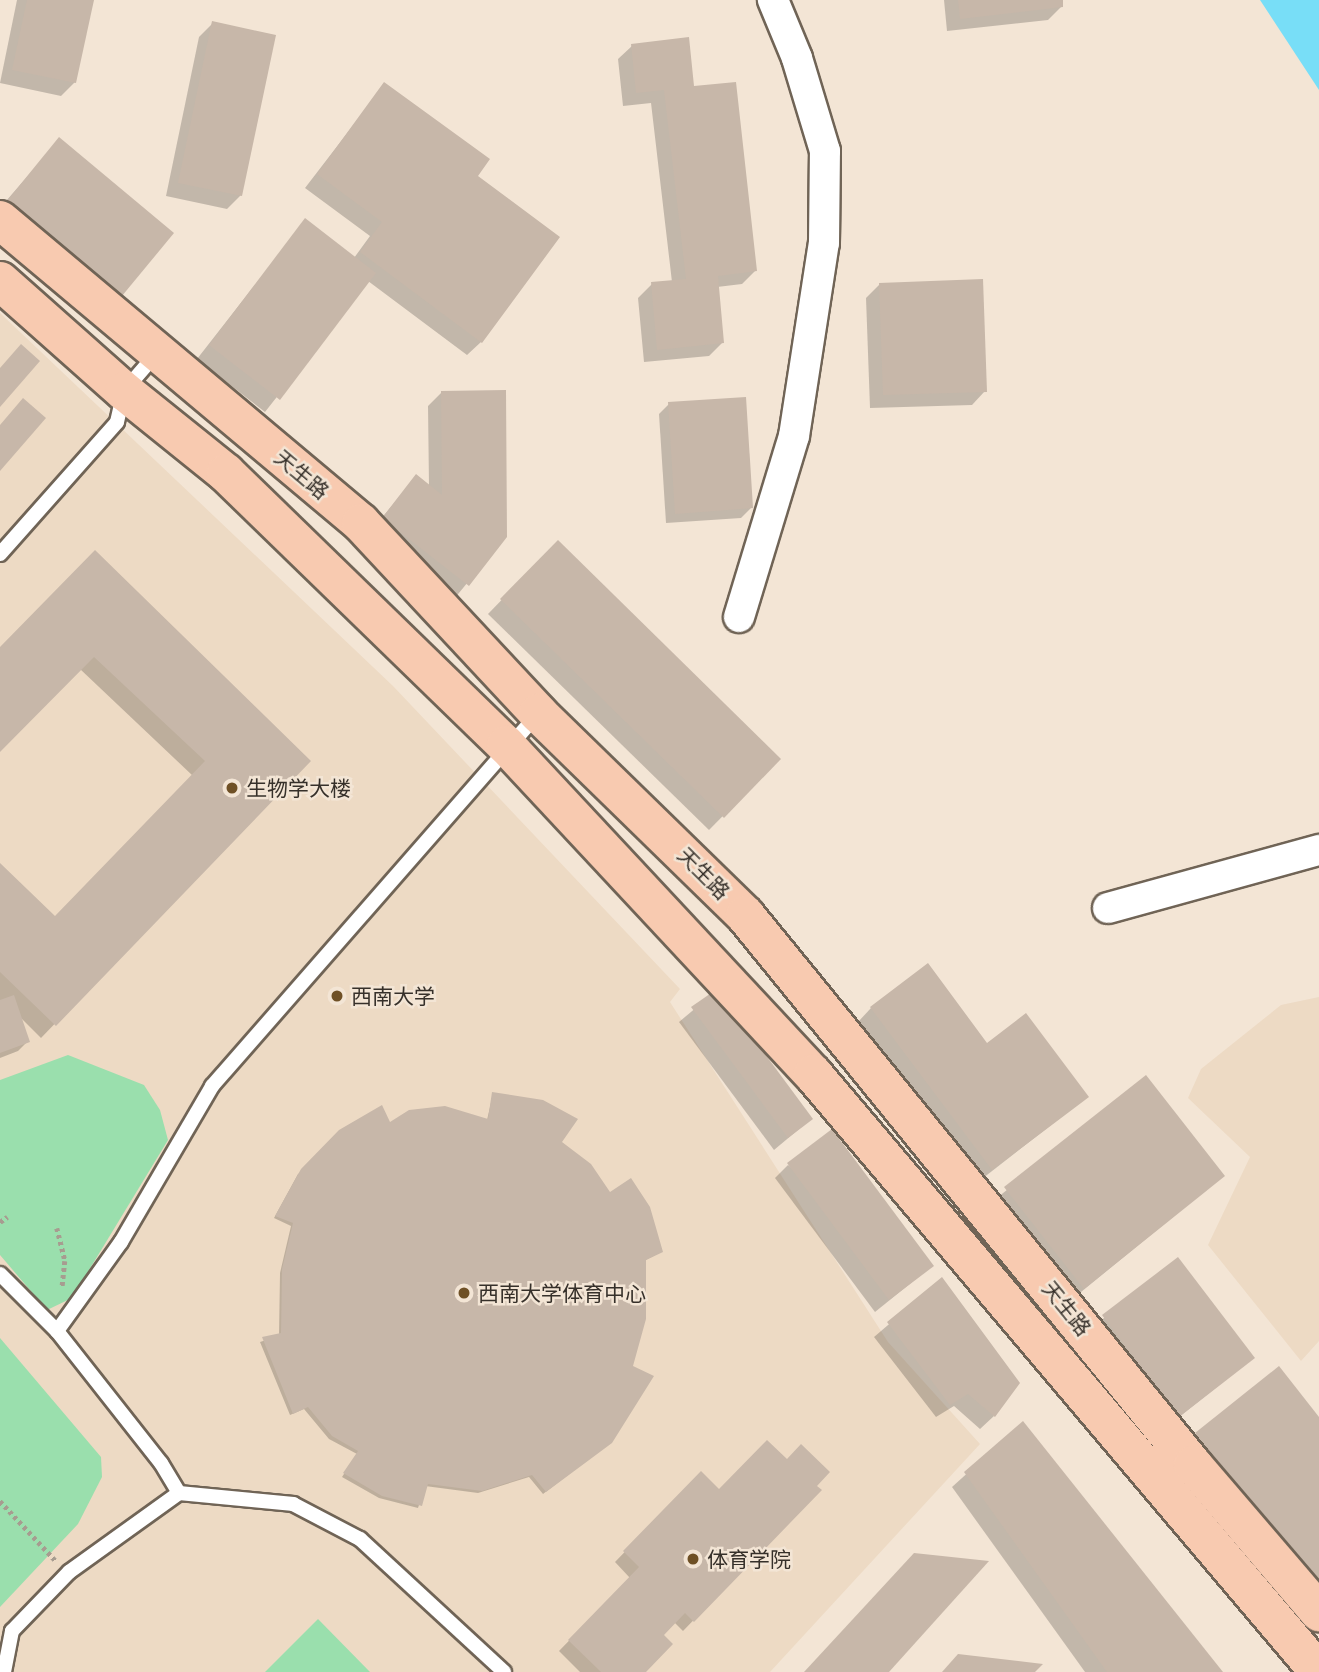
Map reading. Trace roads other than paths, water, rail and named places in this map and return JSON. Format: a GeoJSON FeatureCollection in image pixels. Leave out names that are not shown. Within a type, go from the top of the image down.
{"type":"FeatureCollection","features":[{"type":"Feature","properties":{"kind":"highway","name":"天生路"},"geometry":{"type":"LineString","coordinates":[[0,220],[360,523],[538,713],[745,915],[1193,1465],[1319,1612]]}},
{"type":"Feature","properties":{"kind":"highway","name":"天生路"},"geometry":{"type":"LineString","coordinates":[[0,281],[124,391],[226,473],[506,745],[813,1074],[1319,1672]]}},
{"type":"Feature","properties":{"kind":"street"},"geometry":{"type":"LineString","coordinates":[[739,617],[794,436],[824,243],[825,151],[797,58],[773,0]]}},
{"type":"Feature","properties":{"kind":"street"},"geometry":{"type":"LineString","coordinates":[[1108,908],[1319,850]]}},
{"type":"Feature","properties":{"kind":"lane"},"geometry":{"type":"LineString","coordinates":[[0,554],[117,422],[124,391],[158,352]]}},
{"type":"Feature","properties":{"kind":"lane"},"geometry":{"type":"LineString","coordinates":[[57,1331],[121,1242],[212,1086],[506,745],[538,713]]}},
{"type":"Feature","properties":{"kind":"lane"},"geometry":{"type":"LineString","coordinates":[[0,1274],[57,1331],[162,1464],[179,1493]]}},
{"type":"Feature","properties":{"kind":"lane"},"geometry":{"type":"LineString","coordinates":[[0,1644],[69,1572],[179,1493],[293,1504],[360,1539],[504,1672]]}},
{"type":"Feature","properties":{"kind":"lane"},"geometry":{"type":"LineString","coordinates":[[4,1672],[12,1631]]}},
{"type":"Feature","properties":{"kind":"water"},"geometry":{"type":"Polygon","coordinates":[[[1260,0],[1319,0],[1319,90],[1260,0]]]}},
{"type":"Feature","properties":{"kind":"place","name":"生物学大楼"},"geometry":{"type":"Point","coordinates":[232,788]}},
{"type":"Feature","properties":{"kind":"place","name":"西南大学"},"geometry":{"type":"Point","coordinates":[337,996]}},
{"type":"Feature","properties":{"kind":"place","name":"西南大学体育中心"},"geometry":{"type":"Point","coordinates":[464,1293]}},
{"type":"Feature","properties":{"kind":"place","name":"体育学院"},"geometry":{"type":"Point","coordinates":[693,1559]}}]}
